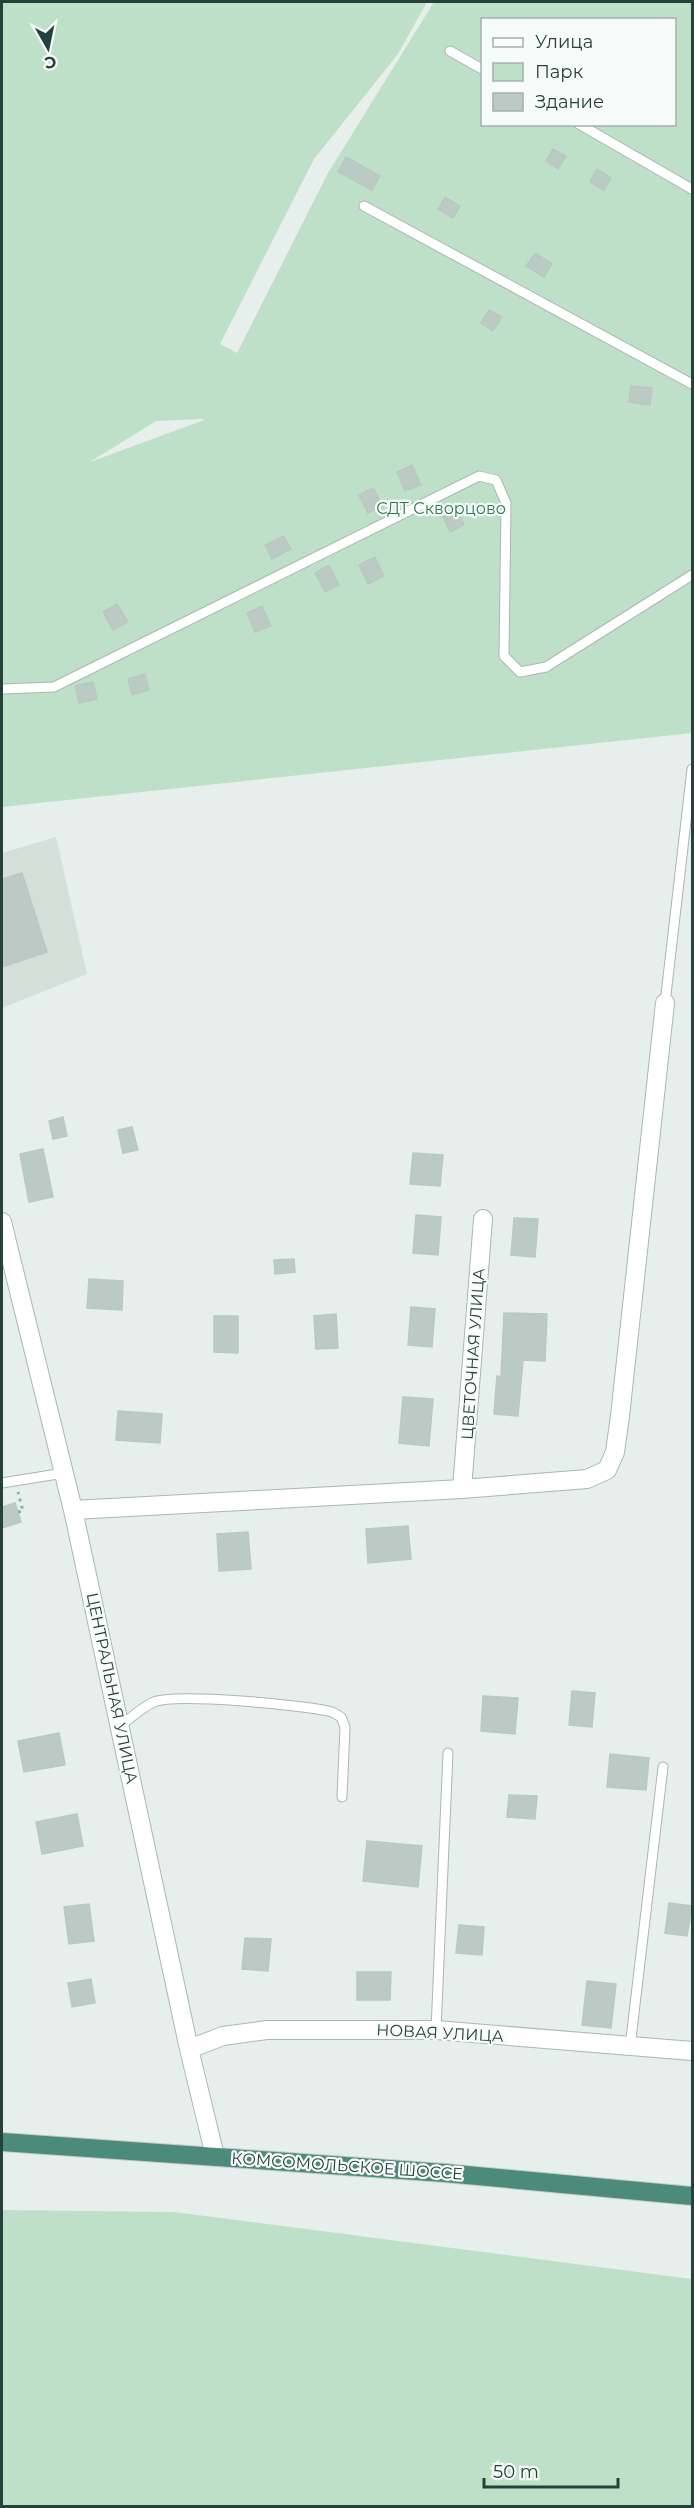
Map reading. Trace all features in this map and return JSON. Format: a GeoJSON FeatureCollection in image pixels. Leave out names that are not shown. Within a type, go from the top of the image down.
{"type":"FeatureCollection","features":[{"type":"Feature","properties":{"kind":"highway","name":"КОМСОМОЛЬСКОЕ ШОССЕ"},"geometry":{"type":"LineString","coordinates":[[2,2142],[445,2173],[693,2196]]}},
{"type":"Feature","properties":{"kind":"street"},"geometry":{"type":"LineString","coordinates":[[73,1510],[462,1489],[587,1479],[607,1470],[615,1452],[665,1003]]}},
{"type":"Feature","properties":{"kind":"street","name":"ЦВЕТОЧНАЯ УЛИЦА"},"geometry":{"type":"LineString","coordinates":[[462,1489],[483,1219]]}},
{"type":"Feature","properties":{"kind":"street","name":"ЦЕНТРАЛЬНАЯ УЛИЦА"},"geometry":{"type":"LineString","coordinates":[[2,1229],[73,1510],[189,2049],[215,2156]]}},
{"type":"Feature","properties":{"kind":"street","name":"НОВАЯ УЛИЦА"},"geometry":{"type":"LineString","coordinates":[[189,2049],[223,2036],[267,2030],[436,2030],[693,2051]]}},
{"type":"Feature","properties":{"kind":"lane"},"geometry":{"type":"LineString","coordinates":[[450,51],[481,68]]}},
{"type":"Feature","properties":{"kind":"lane"},"geometry":{"type":"LineString","coordinates":[[583,126],[693,189]]}},
{"type":"Feature","properties":{"kind":"lane"},"geometry":{"type":"LineString","coordinates":[[364,206],[693,384]]}},
{"type":"Feature","properties":{"kind":"lane"},"geometry":{"type":"LineString","coordinates":[[2,689],[54,687],[478,476],[496,480],[506,502],[504,656],[520,672],[546,667],[693,575]]}},
{"type":"Feature","properties":{"kind":"lane"},"geometry":{"type":"LineString","coordinates":[[665,1003],[693,769]]}},
{"type":"Feature","properties":{"kind":"lane"},"geometry":{"type":"LineString","coordinates":[[2,1483],[64,1473]]}},
{"type":"Feature","properties":{"kind":"lane"},"geometry":{"type":"LineString","coordinates":[[120,1726],[153,1702],[170,1698],[229,1701],[332,1712],[341,1717],[345,1727],[342,1797]]}},
{"type":"Feature","properties":{"kind":"lane"},"geometry":{"type":"LineString","coordinates":[[436,2030],[448,1753]]}},
{"type":"Feature","properties":{"kind":"lane"},"geometry":{"type":"LineString","coordinates":[[630,2047],[663,1767]]}},
{"type":"Feature","properties":{"kind":"path"},"geometry":{"type":"LineString","coordinates":[[15,1480],[23,1511],[18,1512]]}},
{"type":"Feature","properties":{"kind":"shaded area"},"geometry":{"type":"Polygon","coordinates":[[[56,837],[87,974],[2,1008],[2,853],[56,837]]]}},
{"type":"Feature","properties":{"kind":"green space","name":"СДТ Скворцово"},"geometry":{"type":"Polygon","coordinates":[[[2,2],[427,2],[398,54],[314,159],[220,344],[237,353],[328,173],[434,2],[692,2],[692,733],[2,807],[2,2]],[[204,420],[156,421],[90,462],[204,420]]]}},
{"type":"Feature","properties":{"kind":"green space"},"geometry":{"type":"Polygon","coordinates":[[[2,2210],[174,2212],[692,2279],[692,2506],[2,2506],[2,2210]]]}},
{"type":"Feature","properties":{"kind":"building"},"geometry":{"type":"Polygon","coordinates":[[[553,149],[566,156],[558,169],[546,161],[553,149]]]}},
{"type":"Feature","properties":{"kind":"building"},"geometry":{"type":"Polygon","coordinates":[[[346,157],[380,176],[372,190],[338,172],[346,157]]]}},
{"type":"Feature","properties":{"kind":"building"},"geometry":{"type":"Polygon","coordinates":[[[597,169],[611,178],[604,190],[590,182],[597,169]]]}},
{"type":"Feature","properties":{"kind":"building"},"geometry":{"type":"Polygon","coordinates":[[[445,197],[460,206],[453,218],[438,209],[445,197]]]}},
{"type":"Feature","properties":{"kind":"building"},"geometry":{"type":"Polygon","coordinates":[[[535,253],[552,264],[544,277],[526,266],[535,253]]]}},
{"type":"Feature","properties":{"kind":"building"},"geometry":{"type":"Polygon","coordinates":[[[489,310],[502,317],[493,331],[481,323],[489,310]]]}},
{"type":"Feature","properties":{"kind":"building"},"geometry":{"type":"Polygon","coordinates":[[[631,386],[652,388],[650,405],[629,402],[631,386]]]}},
{"type":"Feature","properties":{"kind":"building"},"geometry":{"type":"Polygon","coordinates":[[[412,465],[421,485],[405,491],[397,472],[412,465]]]}},
{"type":"Feature","properties":{"kind":"building"},"geometry":{"type":"Polygon","coordinates":[[[373,488],[383,506],[368,513],[359,495],[373,488]]]}},
{"type":"Feature","properties":{"kind":"building"},"geometry":{"type":"Polygon","coordinates":[[[456,509],[464,525],[450,532],[442,515],[456,509]]]}},
{"type":"Feature","properties":{"kind":"building"},"geometry":{"type":"Polygon","coordinates":[[[284,536],[291,549],[272,559],[265,545],[284,536]]]}},
{"type":"Feature","properties":{"kind":"building"},"geometry":{"type":"Polygon","coordinates":[[[375,557],[384,576],[368,584],[359,565],[375,557]]]}},
{"type":"Feature","properties":{"kind":"building"},"geometry":{"type":"Polygon","coordinates":[[[329,565],[339,585],[325,592],[315,573],[329,565]]]}},
{"type":"Feature","properties":{"kind":"building"},"geometry":{"type":"Polygon","coordinates":[[[117,604],[128,622],[113,630],[103,612],[117,604]]]}},
{"type":"Feature","properties":{"kind":"building"},"geometry":{"type":"Polygon","coordinates":[[[262,606],[271,626],[255,632],[247,613],[262,606]]]}},
{"type":"Feature","properties":{"kind":"building"},"geometry":{"type":"Polygon","coordinates":[[[145,674],[149,690],[132,695],[128,679],[145,674]]]}},
{"type":"Feature","properties":{"kind":"building"},"geometry":{"type":"Polygon","coordinates":[[[93,682],[97,699],[79,703],[75,686],[93,682]]]}},
{"type":"Feature","properties":{"kind":"building"},"geometry":{"type":"Polygon","coordinates":[[[22,873],[47,952],[2,967],[2,879],[22,873]]]}},
{"type":"Feature","properties":{"kind":"building"},"geometry":{"type":"Polygon","coordinates":[[[63,1117],[67,1136],[53,1139],[49,1121],[63,1117]]]}},
{"type":"Feature","properties":{"kind":"building"},"geometry":{"type":"Polygon","coordinates":[[[132,1127],[138,1150],[123,1153],[118,1130],[132,1127]]]}},
{"type":"Feature","properties":{"kind":"building"},"geometry":{"type":"Polygon","coordinates":[[[43,1149],[53,1197],[29,1202],[20,1154],[43,1149]]]}},
{"type":"Feature","properties":{"kind":"building"},"geometry":{"type":"Polygon","coordinates":[[[413,1153],[443,1155],[440,1186],[410,1184],[413,1153]]]}},
{"type":"Feature","properties":{"kind":"building"},"geometry":{"type":"Polygon","coordinates":[[[416,1215],[441,1217],[438,1255],[413,1253],[416,1215]]]}},
{"type":"Feature","properties":{"kind":"building"},"geometry":{"type":"Polygon","coordinates":[[[514,1218],[538,1219],[535,1257],[511,1255],[514,1218]]]}},
{"type":"Feature","properties":{"kind":"building"},"geometry":{"type":"Polygon","coordinates":[[[294,1259],[295,1272],[275,1274],[274,1260],[294,1259]]]}},
{"type":"Feature","properties":{"kind":"building"},"geometry":{"type":"Polygon","coordinates":[[[89,1279],[123,1281],[122,1310],[87,1308],[89,1279]]]}},
{"type":"Feature","properties":{"kind":"building"},"geometry":{"type":"Polygon","coordinates":[[[411,1307],[435,1309],[432,1347],[408,1345],[411,1307]]]}},
{"type":"Feature","properties":{"kind":"building"},"geometry":{"type":"Polygon","coordinates":[[[504,1313],[547,1314],[545,1361],[523,1360],[518,1416],[494,1414],[497,1376],[501,1377],[504,1313]]]}},
{"type":"Feature","properties":{"kind":"building"},"geometry":{"type":"Polygon","coordinates":[[[336,1314],[338,1348],[316,1349],[314,1316],[336,1314]]]}},
{"type":"Feature","properties":{"kind":"building"},"geometry":{"type":"Polygon","coordinates":[[[214,1316],[238,1316],[238,1353],[214,1352],[214,1316]]]}},
{"type":"Feature","properties":{"kind":"building"},"geometry":{"type":"Polygon","coordinates":[[[403,1397],[433,1399],[429,1446],[399,1443],[403,1397]]]}},
{"type":"Feature","properties":{"kind":"building"},"geometry":{"type":"Polygon","coordinates":[[[118,1411],[162,1414],[160,1443],[116,1440],[118,1411]]]}},
{"type":"Feature","properties":{"kind":"building"},"geometry":{"type":"Polygon","coordinates":[[[15,1503],[21,1522],[2,1528],[2,1507],[15,1503]]]}},
{"type":"Feature","properties":{"kind":"building"},"geometry":{"type":"Polygon","coordinates":[[[408,1526],[411,1559],[368,1563],[366,1529],[408,1526]]]}},
{"type":"Feature","properties":{"kind":"building"},"geometry":{"type":"Polygon","coordinates":[[[248,1532],[251,1569],[219,1571],[217,1534],[248,1532]]]}},
{"type":"Feature","properties":{"kind":"building"},"geometry":{"type":"Polygon","coordinates":[[[572,1691],[595,1693],[592,1727],[569,1725],[572,1691]]]}},
{"type":"Feature","properties":{"kind":"building"},"geometry":{"type":"Polygon","coordinates":[[[483,1696],[518,1698],[515,1734],[481,1731],[483,1696]]]}},
{"type":"Feature","properties":{"kind":"building"},"geometry":{"type":"Polygon","coordinates":[[[59,1733],[65,1765],[24,1772],[18,1741],[59,1733]]]}},
{"type":"Feature","properties":{"kind":"building"},"geometry":{"type":"Polygon","coordinates":[[[610,1754],[649,1758],[646,1790],[607,1787],[610,1754]]]}},
{"type":"Feature","properties":{"kind":"building"},"geometry":{"type":"Polygon","coordinates":[[[509,1795],[537,1796],[535,1819],[507,1817],[509,1795]]]}},
{"type":"Feature","properties":{"kind":"building"},"geometry":{"type":"Polygon","coordinates":[[[77,1814],[83,1846],[42,1854],[36,1822],[77,1814]]]}},
{"type":"Feature","properties":{"kind":"building"},"geometry":{"type":"Polygon","coordinates":[[[367,1841],[422,1846],[418,1887],[363,1881],[367,1841]]]}},
{"type":"Feature","properties":{"kind":"building"},"geometry":{"type":"Polygon","coordinates":[[[669,1903],[692,1906],[687,1936],[665,1933],[669,1903]]]}},
{"type":"Feature","properties":{"kind":"building"},"geometry":{"type":"Polygon","coordinates":[[[89,1904],[94,1941],[69,1944],[64,1907],[89,1904]]]}},
{"type":"Feature","properties":{"kind":"building"},"geometry":{"type":"Polygon","coordinates":[[[459,1925],[484,1927],[482,1955],[456,1953],[459,1925]]]}},
{"type":"Feature","properties":{"kind":"building"},"geometry":{"type":"Polygon","coordinates":[[[245,1938],[271,1939],[268,1971],[242,1969],[245,1938]]]}},
{"type":"Feature","properties":{"kind":"building"},"geometry":{"type":"Polygon","coordinates":[[[357,1972],[391,1972],[390,2000],[357,2000],[357,1972]]]}},
{"type":"Feature","properties":{"kind":"building"},"geometry":{"type":"Polygon","coordinates":[[[91,1979],[95,2003],[72,2007],[68,1983],[91,1979]]]}},
{"type":"Feature","properties":{"kind":"building"},"geometry":{"type":"Polygon","coordinates":[[[587,1981],[616,1984],[611,2028],[582,2025],[587,1981]]]}}]}
